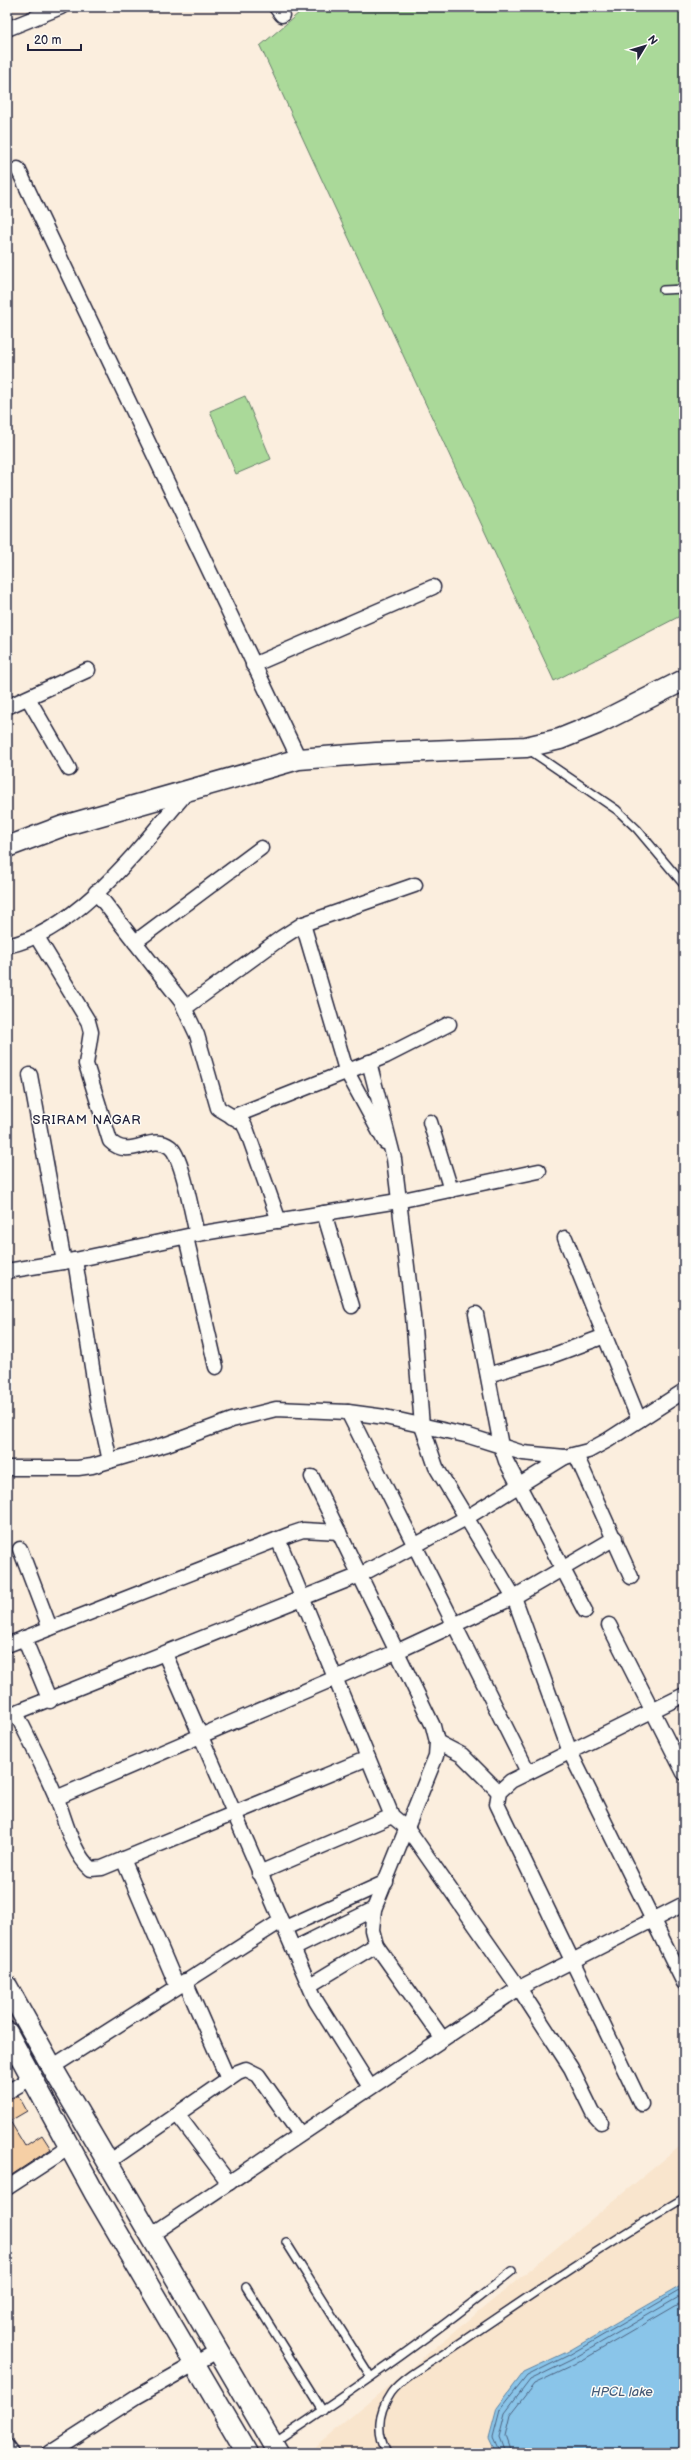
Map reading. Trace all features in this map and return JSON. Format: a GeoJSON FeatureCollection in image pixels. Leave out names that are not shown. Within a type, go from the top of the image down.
{"type":"FeatureCollection","features":[{"type":"Feature","properties":{"kind":"main road"},"geometry":{"type":"LineString","coordinates":[[7,847],[63,826],[299,759],[376,753],[526,747],[560,739],[597,724],[684,680]]}},
{"type":"Feature","properties":{"kind":"main road"},"geometry":{"type":"LineString","coordinates":[[7,1986],[52,2067],[275,2448]]}},
{"type":"Feature","properties":{"kind":"main road"},"geometry":{"type":"LineString","coordinates":[[7,2032],[70,2147],[194,2364],[247,2453]]}},
{"type":"Feature","properties":{"kind":"street"},"geometry":{"type":"LineString","coordinates":[[7,28],[61,7]]}},
{"type":"Feature","properties":{"kind":"street"},"geometry":{"type":"LineString","coordinates":[[18,169],[299,759]]}},
{"type":"Feature","properties":{"kind":"street"},"geometry":{"type":"LineString","coordinates":[[253,665],[433,587]]}},
{"type":"Feature","properties":{"kind":"street"},"geometry":{"type":"LineString","coordinates":[[7,707],[88,670]]}},
{"type":"Feature","properties":{"kind":"street"},"geometry":{"type":"LineString","coordinates":[[28,698],[69,769]]}},
{"type":"Feature","properties":{"kind":"street"},"geometry":{"type":"LineString","coordinates":[[7,946],[36,938],[109,882],[188,791]]}},
{"type":"Feature","properties":{"kind":"street"},"geometry":{"type":"LineString","coordinates":[[135,942],[261,848]]}},
{"type":"Feature","properties":{"kind":"street"},"geometry":{"type":"LineString","coordinates":[[185,1008],[281,938],[303,924],[415,885]]}},
{"type":"Feature","properties":{"kind":"street"},"geometry":{"type":"LineString","coordinates":[[96,892],[185,1008],[197,1035],[214,1099],[218,1108],[243,1123],[279,1221]]}},
{"type":"Feature","properties":{"kind":"street"},"geometry":{"type":"LineString","coordinates":[[303,924],[346,1070],[394,1159]]}},
{"type":"Feature","properties":{"kind":"street"},"geometry":{"type":"LineString","coordinates":[[36,938],[88,1021],[91,1032],[86,1064],[110,1140],[116,1147],[125,1150],[147,1143],[163,1144],[170,1147],[181,1165],[191,1236],[216,1368]]}},
{"type":"Feature","properties":{"kind":"street"},"geometry":{"type":"LineString","coordinates":[[232,1117],[369,1062],[449,1024]]}},
{"type":"Feature","properties":{"kind":"street"},"geometry":{"type":"LineString","coordinates":[[369,1062],[394,1159],[413,1316],[422,1426],[436,1467],[514,1597],[570,1752],[684,1983]]}},
{"type":"Feature","properties":{"kind":"street"},"geometry":{"type":"LineString","coordinates":[[30,1076],[110,1462]]}},
{"type":"Feature","properties":{"kind":"street"},"geometry":{"type":"LineString","coordinates":[[430,1122],[451,1190]]}},
{"type":"Feature","properties":{"kind":"street"},"geometry":{"type":"LineString","coordinates":[[7,1271],[69,1261],[191,1236],[398,1201],[539,1171]]}},
{"type":"Feature","properties":{"kind":"street"},"geometry":{"type":"LineString","coordinates":[[324,1214],[352,1306]]}},
{"type":"Feature","properties":{"kind":"street"},"geometry":{"type":"LineString","coordinates":[[565,1238],[639,1420]]}},
{"type":"Feature","properties":{"kind":"street"},"geometry":{"type":"LineString","coordinates":[[476,1314],[501,1446],[520,1487],[585,1611]]}},
{"type":"Feature","properties":{"kind":"street"},"geometry":{"type":"LineString","coordinates":[[488,1374],[551,1356],[605,1336]]}},
{"type":"Feature","properties":{"kind":"street"},"geometry":{"type":"LineString","coordinates":[[368,1758],[102,1868],[91,1869],[83,1862],[56,1798],[12,1715],[360,1575],[413,1545],[466,1518],[571,1456],[608,1440],[684,1391]]}},
{"type":"Feature","properties":{"kind":"street"},"geometry":{"type":"LineString","coordinates":[[7,1468],[78,1468],[110,1462],[167,1444],[253,1413],[276,1408],[348,1412],[422,1426],[523,1453],[571,1456]]}},
{"type":"Feature","properties":{"kind":"street"},"geometry":{"type":"LineString","coordinates":[[348,1412],[413,1545],[528,1772]]}},
{"type":"Feature","properties":{"kind":"street"},"geometry":{"type":"LineString","coordinates":[[571,1456],[615,1538],[631,1577]]}},
{"type":"Feature","properties":{"kind":"street"},"geometry":{"type":"LineString","coordinates":[[312,1477],[398,1651],[433,1726],[437,1742],[436,1756],[408,1829],[374,1909],[372,1930],[376,1945],[442,2038]]}},
{"type":"Feature","properties":{"kind":"street"},"geometry":{"type":"LineString","coordinates":[[7,1645],[303,1530],[339,1532]]}},
{"type":"Feature","properties":{"kind":"street"},"geometry":{"type":"LineString","coordinates":[[56,1798],[398,1651],[454,1625],[514,1597],[564,1570],[615,1538]]}},
{"type":"Feature","properties":{"kind":"street"},"geometry":{"type":"LineString","coordinates":[[278,1539],[392,1816],[408,1829],[519,1988],[571,2068],[593,2113],[601,2122]]}},
{"type":"Feature","properties":{"kind":"street"},"geometry":{"type":"LineString","coordinates":[[20,1548],[50,1628]]}},
{"type":"Feature","properties":{"kind":"street"},"geometry":{"type":"LineString","coordinates":[[609,1625],[684,1773]]}},
{"type":"Feature","properties":{"kind":"street"},"geometry":{"type":"LineString","coordinates":[[24,1638],[50,1701]]}},
{"type":"Feature","properties":{"kind":"street"},"geometry":{"type":"LineString","coordinates":[[165,1654],[259,1873],[295,1948],[320,2009],[370,2087]]}},
{"type":"Feature","properties":{"kind":"street"},"geometry":{"type":"LineString","coordinates":[[642,2104],[497,1804],[499,1792],[511,1781],[684,1695]]}},
{"type":"Feature","properties":{"kind":"street"},"geometry":{"type":"LineString","coordinates":[[437,1742],[462,1755],[499,1792]]}},
{"type":"Feature","properties":{"kind":"street"},"geometry":{"type":"LineString","coordinates":[[259,1873],[392,1816]]}},
{"type":"Feature","properties":{"kind":"street"},"geometry":{"type":"LineString","coordinates":[[123,1859],[181,1984],[228,2079]]}},
{"type":"Feature","properties":{"kind":"street"},"geometry":{"type":"LineString","coordinates":[[52,2067],[181,1984],[283,1924],[386,1882]]}},
{"type":"Feature","properties":{"kind":"street"},"geometry":{"type":"LineString","coordinates":[[151,2235],[442,2038],[519,1988],[684,1904]]}},
{"type":"Feature","properties":{"kind":"street"},"geometry":{"type":"LineString","coordinates":[[295,1948],[374,1909]]}},
{"type":"Feature","properties":{"kind":"street"},"geometry":{"type":"LineString","coordinates":[[310,1985],[376,1945]]}},
{"type":"Feature","properties":{"kind":"street"},"geometry":{"type":"LineString","coordinates":[[108,2162],[228,2079],[246,2069],[253,2071],[300,2134]]}},
{"type":"Feature","properties":{"kind":"street"},"geometry":{"type":"LineString","coordinates":[[7,2092],[33,2077]]}},
{"type":"Feature","properties":{"kind":"street"},"geometry":{"type":"LineString","coordinates":[[177,2114],[229,2183]]}},
{"type":"Feature","properties":{"kind":"street"},"geometry":{"type":"LineString","coordinates":[[7,2188],[70,2147]]}},
{"type":"Feature","properties":{"kind":"street"},"geometry":{"type":"LineString","coordinates":[[49,2453],[129,2401],[219,2350]]}},
{"type":"Feature","properties":{"kind":"lane"},"geometry":{"type":"LineString","coordinates":[[663,290],[684,290]]}},
{"type":"Feature","properties":{"kind":"lane"},"geometry":{"type":"LineString","coordinates":[[526,747],[617,810],[637,829],[684,885]]}},
{"type":"Feature","properties":{"kind":"lane"},"geometry":{"type":"LineString","coordinates":[[387,2453],[379,2428],[381,2410],[392,2392],[479,2330],[684,2198]]}},
{"type":"Feature","properties":{"kind":"lane"},"geometry":{"type":"LineString","coordinates":[[286,2242],[371,2378]]}},
{"type":"Feature","properties":{"kind":"lane"},"geometry":{"type":"LineString","coordinates":[[275,2448],[322,2411],[371,2378],[465,2309],[512,2271]]}},
{"type":"Feature","properties":{"kind":"lane"},"geometry":{"type":"LineString","coordinates":[[246,2287],[322,2411]]}},
{"type":"Feature","properties":{"kind":"lane"},"geometry":{"type":"LineString","coordinates":[[7,2442],[15,2453]]}},
{"type":"Feature","properties":{"kind":"shaded area"},"geometry":{"type":"Polygon","coordinates":[[[684,2143],[684,2453],[308,2452],[684,2143]]]}},
{"type":"Feature","properties":{"kind":"green space"},"geometry":{"type":"Polygon","coordinates":[[[306,7],[684,7],[684,614],[554,681],[260,46],[306,7]]]}},
{"type":"Feature","properties":{"kind":"green space"},"geometry":{"type":"Polygon","coordinates":[[[245,396],[271,459],[236,474],[210,411],[245,396]]]}},
{"type":"Feature","properties":{"kind":"water","name":"HPCL lake"},"geometry":{"type":"Polygon","coordinates":[[[684,2284],[684,2453],[496,2453],[489,2438],[497,2408],[524,2372],[567,2352],[684,2284]]]}},
{"type":"Feature","properties":{"kind":"building"},"geometry":{"type":"Polygon","coordinates":[[[18,2095],[27,2111],[10,2121],[25,2146],[42,2135],[51,2149],[7,2178],[7,2100],[18,2095]]]}},
{"type":"Feature","properties":{"kind":"district","name":"SRIRAM NAGAR"},"geometry":{"type":"Point","coordinates":[87,1119]}}]}
